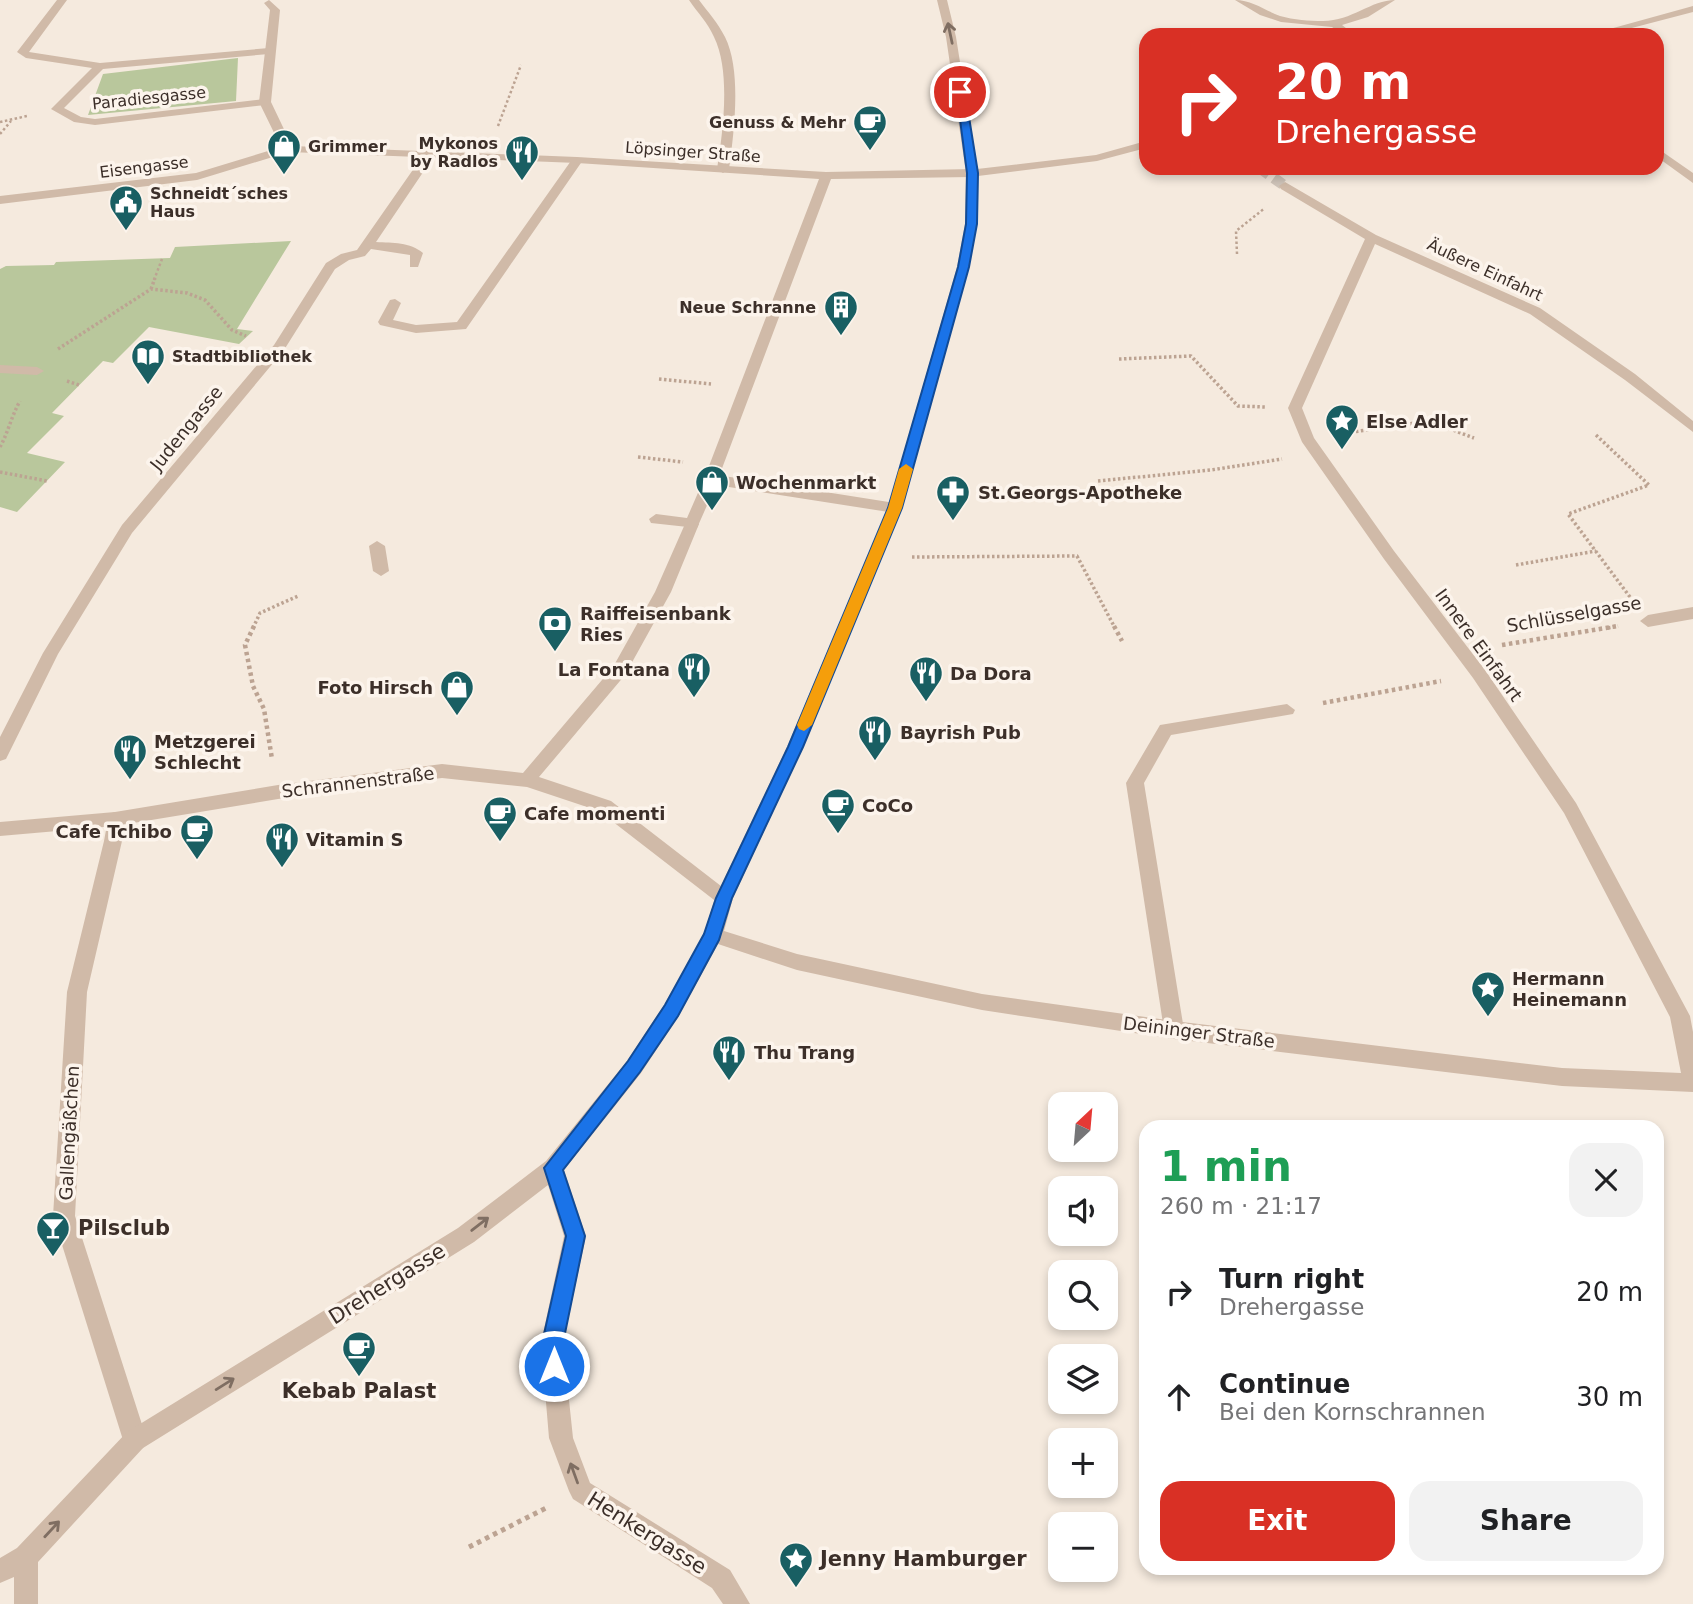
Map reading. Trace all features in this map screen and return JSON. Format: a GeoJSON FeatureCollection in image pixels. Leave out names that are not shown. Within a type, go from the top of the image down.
{"type":"FeatureCollection","features":[{"type":"Feature","properties":{"kind":"street"},"geometry":{"type":"LineString","coordinates":[[62,0],[22,52],[26,55],[100,66]]}},
{"type":"Feature","properties":{"kind":"street"},"geometry":{"type":"LineString","coordinates":[[694,0],[722,41],[727,72],[727,150],[723,169]]}},
{"type":"Feature","properties":{"kind":"street","name":"Drehergasse"},"geometry":{"type":"LineString","coordinates":[[0,1571],[26,1557],[135,1440],[466,1235],[553,1168],[634,1066],[671,1010],[713,935],[724,898],[795,747],[895,508],[963,267],[971,224],[972,173],[951,37],[942,0]]}},
{"type":"Feature","properties":{"kind":"street"},"geometry":{"type":"LineString","coordinates":[[1240,0],[1274,19],[1303,25],[1334,24],[1364,15],[1390,0]]}},
{"type":"Feature","properties":{"kind":"street"},"geometry":{"type":"LineString","coordinates":[[269,1],[275,10],[265,102],[288,149]]}},
{"type":"Feature","properties":{"kind":"street"},"geometry":{"type":"LineString","coordinates":[[1620,28],[1693,9]]}},
{"type":"Feature","properties":{"kind":"street"},"geometry":{"type":"LineString","coordinates":[[1334,24],[1340,28]]}},
{"type":"Feature","properties":{"kind":"street","name":"Paradiesgasse"},"geometry":{"type":"LineString","coordinates":[[265,102],[95,122],[78,120],[57,109],[100,66],[269,51]]}},
{"type":"Feature","properties":{"kind":"street","name":"Löpsinger Straße"},"geometry":{"type":"LineString","coordinates":[[288,149],[578,160],[825,176],[972,173],[1097,158],[1139,146]]}},
{"type":"Feature","properties":{"kind":"street","name":"Eisengasse"},"geometry":{"type":"LineString","coordinates":[[0,200],[197,176],[288,149]]}},
{"type":"Feature","properties":{"kind":"street","name":"Judengasse"},"geometry":{"type":"LineString","coordinates":[[0,754],[51,653],[127,529],[279,346],[330,265],[361,253],[368,245],[430,153]]}},
{"type":"Feature","properties":{"kind":"street"},"geometry":{"type":"LineString","coordinates":[[1664,156],[1693,179]]}},
{"type":"Feature","properties":{"kind":"street"},"geometry":{"type":"LineString","coordinates":[[396,303],[385,322],[415,330],[461,326],[578,160]]}},
{"type":"Feature","properties":{"kind":"street"},"geometry":{"type":"LineString","coordinates":[[527,780],[619,671],[663,592],[748,387],[825,176]]}},
{"type":"Feature","properties":{"kind":"street","name":"Äußere Einfahrt"},"geometry":{"type":"LineString","coordinates":[[1285,186],[1372,238],[1535,311],[1630,377],[1693,428]]}},
{"type":"Feature","properties":{"kind":"street"},"geometry":{"type":"LineString","coordinates":[[1295,408],[1318,361],[1348,282],[1372,238]]}},
{"type":"Feature","properties":{"kind":"street"},"geometry":{"type":"LineString","coordinates":[[368,245],[405,248],[417,253],[414,264]]}},
{"type":"Feature","properties":{"kind":"street"},"geometry":{"type":"LineString","coordinates":[[0,369],[37,371]]}},
{"type":"Feature","properties":{"kind":"street","name":"Innere Einfahrt"},"geometry":{"type":"LineString","coordinates":[[1295,408],[1307,439],[1479,674],[1570,808],[1680,1016],[1693,1083]]}},
{"type":"Feature","properties":{"kind":"street"},"geometry":{"type":"LineString","coordinates":[[711,479],[895,508]]}},
{"type":"Feature","properties":{"kind":"street"},"geometry":{"type":"LineString","coordinates":[[656,519],[692,524]]}},
{"type":"Feature","properties":{"kind":"street"},"geometry":{"type":"LineString","coordinates":[[377,546],[380,571]]}},
{"type":"Feature","properties":{"kind":"street","name":"Schlüsselgasse"},"geometry":{"type":"LineString","coordinates":[[1648,621],[1693,613]]}},
{"type":"Feature","properties":{"kind":"street"},"geometry":{"type":"LineString","coordinates":[[1174,1030],[1135,783],[1166,730],[1287,710]]}},
{"type":"Feature","properties":{"kind":"street","name":"Schrannenstraße"},"geometry":{"type":"LineString","coordinates":[[0,829],[115,820],[278,792],[442,771],[527,780],[605,806],[724,898]]}},
{"type":"Feature","properties":{"kind":"street","name":"Gallengäßchen"},"geometry":{"type":"LineString","coordinates":[[115,820],[113,841],[77,992],[64,1216],[135,1440]]}},
{"type":"Feature","properties":{"kind":"street","name":"Deininger Straße"},"geometry":{"type":"LineString","coordinates":[[713,935],[797,962],[982,1002],[1174,1030],[1562,1077],[1693,1083]]}},
{"type":"Feature","properties":{"kind":"street","name":"Henkergasse"},"geometry":{"type":"LineString","coordinates":[[553,1168],[575,1236],[552,1343],[561,1438],[580,1491],[721,1579],[738,1604]]}},
{"type":"Feature","properties":{"kind":"street"},"geometry":{"type":"LineString","coordinates":[[26,1557],[26,1604]]}},
{"type":"Feature","properties":{"kind":"path"},"geometry":{"type":"LineString","coordinates":[[486,156],[521,65]]}},
{"type":"Feature","properties":{"kind":"path"},"geometry":{"type":"LineString","coordinates":[[0,134],[11,120]]}},
{"type":"Feature","properties":{"kind":"path"},"geometry":{"type":"LineString","coordinates":[[1237,254],[1236,231],[1259,211],[1298,194]]}},
{"type":"Feature","properties":{"kind":"path"},"geometry":{"type":"LineString","coordinates":[[0,447],[6,436],[6,427],[37,371],[54,352],[151,289],[162,258]]}},
{"type":"Feature","properties":{"kind":"path"},"geometry":{"type":"LineString","coordinates":[[151,289],[187,293],[205,300],[232,330],[279,346]]}},
{"type":"Feature","properties":{"kind":"path"},"geometry":{"type":"LineString","coordinates":[[1119,359],[1191,356],[1238,406],[1295,408]]}},
{"type":"Feature","properties":{"kind":"path"},"geometry":{"type":"LineString","coordinates":[[660,379],[748,387]]}},
{"type":"Feature","properties":{"kind":"path"},"geometry":{"type":"LineString","coordinates":[[1307,439],[1429,421],[1474,438]]}},
{"type":"Feature","properties":{"kind":"path"},"geometry":{"type":"LineString","coordinates":[[1596,435],[1649,485],[1568,514],[1648,621]]}},
{"type":"Feature","properties":{"kind":"path"},"geometry":{"type":"LineString","coordinates":[[1098,481],[1211,470],[1318,453]]}},
{"type":"Feature","properties":{"kind":"path"},"geometry":{"type":"LineString","coordinates":[[0,472],[47,481]]}},
{"type":"Feature","properties":{"kind":"path"},"geometry":{"type":"LineString","coordinates":[[1516,565],[1596,551]]}},
{"type":"Feature","properties":{"kind":"path"},"geometry":{"type":"LineString","coordinates":[[873,557],[1077,556],[1122,641]]}},
{"type":"Feature","properties":{"kind":"path"},"geometry":{"type":"LineString","coordinates":[[278,792],[264,709],[253,686],[245,645],[260,613],[298,596]]}},
{"type":"Feature","properties":{"kind":"path","name":"Schlüsselgasse"},"geometry":{"type":"LineString","coordinates":[[1461,652],[1648,621]]}},
{"type":"Feature","properties":{"kind":"path"},"geometry":{"type":"LineString","coordinates":[[1287,710],[1479,674]]}},
{"type":"Feature","properties":{"kind":"path"},"geometry":{"type":"LineString","coordinates":[[469,1547],[580,1491]]}},
{"type":"Feature","properties":{"kind":"green space"},"geometry":{"type":"Polygon","coordinates":[[[238,58],[236,101],[88,115],[103,74],[238,58]]]}},
{"type":"Feature","properties":{"kind":"green space"},"geometry":{"type":"Polygon","coordinates":[[[291,241],[237,329],[253,331],[239,344],[149,327],[113,363],[103,361],[52,413],[64,416],[27,453],[65,462],[17,512],[0,507],[0,269],[6,266],[54,265],[56,262],[170,258],[175,247],[291,241]]]}},
{"type":"Feature","properties":{"kind":"tunnel"},"geometry":{"type":"LineString","coordinates":[[1270,175],[1285,186]]}},
{"type":"Feature","properties":{"kind":"slow traffic"},"geometry":{"type":"LineString","coordinates":[[804,725],[895,508],[906,469]]}},
{"type":"Feature","properties":{"kind":"place","name":"Genuss & Mehr"},"geometry":{"type":"Point","coordinates":[870,152]}},
{"type":"Feature","properties":{"kind":"place","name":"Grimmer"},"geometry":{"type":"Point","coordinates":[284,176]}},
{"type":"Feature","properties":{"kind":"place","name":"Mykonos by Radlos"},"geometry":{"type":"Point","coordinates":[522,182]}},
{"type":"Feature","properties":{"kind":"place","name":"Schneidt´sches Haus"},"geometry":{"type":"Point","coordinates":[126,232]}},
{"type":"Feature","properties":{"kind":"place","name":"Neue Schranne"},"geometry":{"type":"Point","coordinates":[841,337]}},
{"type":"Feature","properties":{"kind":"place","name":"Stadtbibliothek"},"geometry":{"type":"Point","coordinates":[148,386]}},
{"type":"Feature","properties":{"kind":"place","name":"Else Adler"},"geometry":{"type":"Point","coordinates":[1342,451]}},
{"type":"Feature","properties":{"kind":"place","name":"Wochenmarkt"},"geometry":{"type":"Point","coordinates":[712,512]}},
{"type":"Feature","properties":{"kind":"place","name":"St.Georgs-Apotheke"},"geometry":{"type":"Point","coordinates":[953,522]}},
{"type":"Feature","properties":{"kind":"place","name":"Raiffeisenbank Ries"},"geometry":{"type":"Point","coordinates":[555,653]}},
{"type":"Feature","properties":{"kind":"place","name":"La Fontana"},"geometry":{"type":"Point","coordinates":[694,699]}},
{"type":"Feature","properties":{"kind":"place","name":"Da Dora"},"geometry":{"type":"Point","coordinates":[926,703]}},
{"type":"Feature","properties":{"kind":"place","name":"Foto Hirsch"},"geometry":{"type":"Point","coordinates":[457,717]}},
{"type":"Feature","properties":{"kind":"place","name":"Bayrish Pub"},"geometry":{"type":"Point","coordinates":[875,762]}},
{"type":"Feature","properties":{"kind":"place","name":"Metzgerei Schlecht"},"geometry":{"type":"Point","coordinates":[130,781]}},
{"type":"Feature","properties":{"kind":"place","name":"CoCo"},"geometry":{"type":"Point","coordinates":[838,835]}},
{"type":"Feature","properties":{"kind":"place","name":"Cafe momenti"},"geometry":{"type":"Point","coordinates":[500,843]}},
{"type":"Feature","properties":{"kind":"place","name":"Cafe Tchibo"},"geometry":{"type":"Point","coordinates":[197,861]}},
{"type":"Feature","properties":{"kind":"place","name":"Vitamin S"},"geometry":{"type":"Point","coordinates":[282,869]}},
{"type":"Feature","properties":{"kind":"place","name":"Hermann Heinemann"},"geometry":{"type":"Point","coordinates":[1488,1018]}},
{"type":"Feature","properties":{"kind":"place","name":"Thu Trang"},"geometry":{"type":"Point","coordinates":[729,1082]}},
{"type":"Feature","properties":{"kind":"place","name":"Pilsclub"},"geometry":{"type":"Point","coordinates":[53,1258]}},
{"type":"Feature","properties":{"kind":"place","name":"Kebab Palast"},"geometry":{"type":"Point","coordinates":[359,1378]}},
{"type":"Feature","properties":{"kind":"place","name":"Jenny Hamburger"},"geometry":{"type":"Point","coordinates":[796,1589]}},
{"type":"Feature","properties":{"kind":"route"},"geometry":{"type":"LineString","coordinates":[[554,1366],[552,1343],[575,1236],[553,1168],[634,1066],[671,1010],[713,935],[724,898],[795,747],[895,508],[963,267],[971,224],[972,173],[960,92]]}}]}
